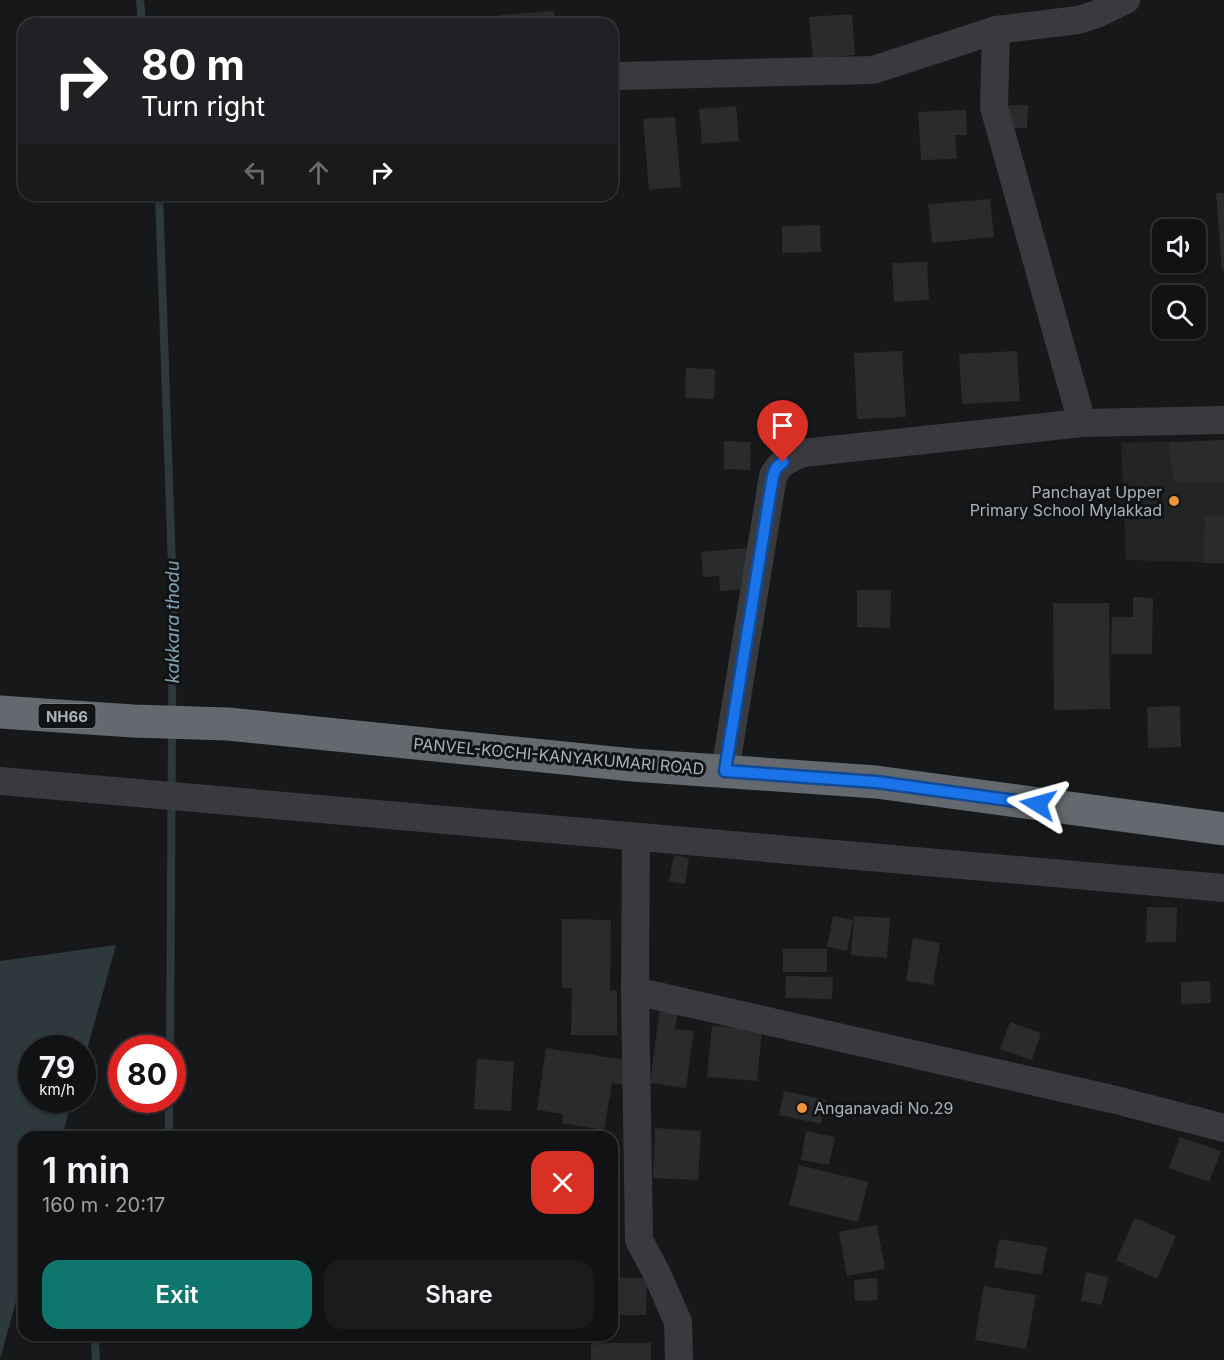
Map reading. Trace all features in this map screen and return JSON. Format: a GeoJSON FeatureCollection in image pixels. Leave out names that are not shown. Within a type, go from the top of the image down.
{"type":"FeatureCollection","features":[{"type":"Feature","properties":{"kind":"highway","name":"PANVEL-KOCHI-KANYAKUMARI ROAD"},"geometry":{"type":"LineString","coordinates":[[0,712],[133,721],[228,724],[633,765],[876,782],[1224,830]]}},
{"type":"Feature","properties":{"kind":"street"},"geometry":{"type":"LineString","coordinates":[[618,76],[873,70],[996,30],[1078,20],[1126,0]]}},
{"type":"Feature","properties":{"kind":"street"},"geometry":{"type":"LineString","coordinates":[[996,30],[994,107],[1082,423]]}},
{"type":"Feature","properties":{"kind":"street"},"geometry":{"type":"LineString","coordinates":[[725,771],[773,476],[776,468],[793,456],[803,453],[1082,423],[1224,420]]}},
{"type":"Feature","properties":{"kind":"street"},"geometry":{"type":"LineString","coordinates":[[0,781],[1224,888]]}},
{"type":"Feature","properties":{"kind":"street"},"geometry":{"type":"LineString","coordinates":[[636,837],[635,991],[639,1240],[678,1322],[679,1360]]}},
{"type":"Feature","properties":{"kind":"street"},"geometry":{"type":"LineString","coordinates":[[635,991],[1116,1100],[1224,1128]]}},
{"type":"Feature","properties":{"kind":"shaded area","name":"Panchayat Upper Primary School Mylakkad"},"geometry":{"type":"Polygon","coordinates":[[[1224,440],[1224,563],[1126,560],[1121,443],[1224,440]]]}},
{"type":"Feature","properties":{"kind":"shaded area"},"geometry":{"type":"Polygon","coordinates":[[[116,945],[91,1035],[18,1035],[18,1113],[68,1113],[64,1131],[18,1131],[18,1294],[0,1359],[0,961],[116,945]]]}},
{"type":"Feature","properties":{"kind":"building"},"geometry":{"type":"Polygon","coordinates":[[[554,11],[555,18],[500,18],[500,15],[554,11]]]}},
{"type":"Feature","properties":{"kind":"building"},"geometry":{"type":"Polygon","coordinates":[[[852,14],[855,55],[813,59],[809,17],[852,14]]]}},
{"type":"Feature","properties":{"kind":"building"},"geometry":{"type":"Polygon","coordinates":[[[1009,105],[1028,105],[1027,128],[1008,128],[1009,105]]]}},
{"type":"Feature","properties":{"kind":"building"},"geometry":{"type":"Polygon","coordinates":[[[736,106],[739,141],[702,144],[699,109],[736,106]]]}},
{"type":"Feature","properties":{"kind":"building"},"geometry":{"type":"Polygon","coordinates":[[[966,110],[967,135],[955,135],[957,159],[921,160],[918,112],[966,110]]]}},
{"type":"Feature","properties":{"kind":"building"},"geometry":{"type":"Polygon","coordinates":[[[675,117],[681,187],[649,190],[643,119],[675,117]]]}},
{"type":"Feature","properties":{"kind":"building"},"geometry":{"type":"Polygon","coordinates":[[[1216,193],[1224,193],[1224,271],[1222,271],[1216,193]]]}},
{"type":"Feature","properties":{"kind":"building"},"geometry":{"type":"Polygon","coordinates":[[[990,199],[994,237],[932,243],[928,204],[990,199]]]}},
{"type":"Feature","properties":{"kind":"building"},"geometry":{"type":"Polygon","coordinates":[[[820,225],[821,252],[782,253],[782,226],[820,225]]]}},
{"type":"Feature","properties":{"kind":"building"},"geometry":{"type":"Polygon","coordinates":[[[927,262],[929,300],[894,302],[892,263],[927,262]]]}},
{"type":"Feature","properties":{"kind":"building"},"geometry":{"type":"Polygon","coordinates":[[[902,351],[906,417],[857,419],[854,353],[902,351]]]}},
{"type":"Feature","properties":{"kind":"building"},"geometry":{"type":"Polygon","coordinates":[[[1017,351],[1020,401],[962,404],[959,354],[1017,351]]]}},
{"type":"Feature","properties":{"kind":"building"},"geometry":{"type":"Polygon","coordinates":[[[686,368],[715,369],[714,399],[685,398],[686,368]]]}},
{"type":"Feature","properties":{"kind":"building"},"geometry":{"type":"Polygon","coordinates":[[[1224,440],[1224,482],[1174,483],[1169,443],[1224,440]]]}},
{"type":"Feature","properties":{"kind":"building"},"geometry":{"type":"Polygon","coordinates":[[[724,441],[751,442],[750,470],[724,469],[724,441]]]}},
{"type":"Feature","properties":{"kind":"building"},"geometry":{"type":"Polygon","coordinates":[[[1205,516],[1224,516],[1224,563],[1203,563],[1205,516]]]}},
{"type":"Feature","properties":{"kind":"building"},"geometry":{"type":"Polygon","coordinates":[[[747,548],[750,589],[720,591],[719,576],[703,577],[701,552],[747,548]]]}},
{"type":"Feature","properties":{"kind":"building"},"geometry":{"type":"Polygon","coordinates":[[[857,590],[891,590],[890,628],[857,627],[857,590]]]}},
{"type":"Feature","properties":{"kind":"building"},"geometry":{"type":"Polygon","coordinates":[[[1133,597],[1153,598],[1152,654],[1111,654],[1112,617],[1133,617],[1133,597]]]}},
{"type":"Feature","properties":{"kind":"building"},"geometry":{"type":"Polygon","coordinates":[[[1053,603],[1109,603],[1110,709],[1054,710],[1053,603]]]}},
{"type":"Feature","properties":{"kind":"building"},"geometry":{"type":"Polygon","coordinates":[[[1180,706],[1181,747],[1148,748],[1147,707],[1180,706]]]}},
{"type":"Feature","properties":{"kind":"building"},"geometry":{"type":"Polygon","coordinates":[[[674,855],[689,858],[685,884],[669,881],[674,855]]]}},
{"type":"Feature","properties":{"kind":"building"},"geometry":{"type":"Polygon","coordinates":[[[1147,907],[1177,907],[1176,942],[1146,942],[1147,907]]]}},
{"type":"Feature","properties":{"kind":"building"},"geometry":{"type":"Polygon","coordinates":[[[833,916],[853,920],[847,951],[827,947],[833,916]]]}},
{"type":"Feature","properties":{"kind":"building"},"geometry":{"type":"Polygon","coordinates":[[[854,916],[890,918],[887,958],[851,955],[854,916]]]}},
{"type":"Feature","properties":{"kind":"building"},"geometry":{"type":"Polygon","coordinates":[[[562,919],[611,920],[610,991],[617,990],[617,1035],[571,1035],[572,988],[562,988],[562,919]]]}},
{"type":"Feature","properties":{"kind":"building"},"geometry":{"type":"Polygon","coordinates":[[[913,938],[940,943],[933,985],[906,981],[913,938]]]}},
{"type":"Feature","properties":{"kind":"building"},"geometry":{"type":"Polygon","coordinates":[[[783,949],[827,949],[827,972],[783,972],[783,949]]]}},
{"type":"Feature","properties":{"kind":"building"},"geometry":{"type":"Polygon","coordinates":[[[786,976],[833,977],[832,999],[785,998],[786,976]]]}},
{"type":"Feature","properties":{"kind":"building"},"geometry":{"type":"Polygon","coordinates":[[[1210,981],[1211,1003],[1181,1004],[1181,982],[1210,981]]]}},
{"type":"Feature","properties":{"kind":"building"},"geometry":{"type":"Polygon","coordinates":[[[660,1008],[678,1011],[675,1029],[694,1031],[686,1088],[650,1083],[660,1008]]]}},
{"type":"Feature","properties":{"kind":"building"},"geometry":{"type":"Polygon","coordinates":[[[1010,1022],[1041,1033],[1032,1060],[1000,1049],[1010,1022]]]}},
{"type":"Feature","properties":{"kind":"building"},"geometry":{"type":"Polygon","coordinates":[[[712,1026],[762,1030],[757,1081],[707,1077],[712,1026]]]}},
{"type":"Feature","properties":{"kind":"building"},"geometry":{"type":"Polygon","coordinates":[[[546,1048],[626,1060],[623,1085],[612,1083],[604,1130],[562,1123],[563,1114],[537,1110],[546,1048]]]}},
{"type":"Feature","properties":{"kind":"building"},"geometry":{"type":"Polygon","coordinates":[[[477,1059],[514,1062],[511,1111],[474,1109],[477,1059]]]}},
{"type":"Feature","properties":{"kind":"building","name":"Anganavadi No.29"},"geometry":{"type":"Polygon","coordinates":[[[784,1091],[826,1100],[821,1124],[779,1115],[784,1091]]]}},
{"type":"Feature","properties":{"kind":"building"},"geometry":{"type":"Polygon","coordinates":[[[655,1128],[701,1131],[698,1180],[653,1178],[655,1128]]]}},
{"type":"Feature","properties":{"kind":"building"},"geometry":{"type":"Polygon","coordinates":[[[806,1131],[835,1137],[829,1165],[801,1160],[806,1131]]]}},
{"type":"Feature","properties":{"kind":"building"},"geometry":{"type":"Polygon","coordinates":[[[1180,1137],[1221,1151],[1209,1182],[1169,1168],[1180,1137]]]}},
{"type":"Feature","properties":{"kind":"building"},"geometry":{"type":"Polygon","coordinates":[[[799,1165],[868,1182],[858,1222],[789,1205],[799,1165]]]}},
{"type":"Feature","properties":{"kind":"building"},"geometry":{"type":"Polygon","coordinates":[[[1135,1218],[1176,1236],[1157,1279],[1116,1260],[1135,1218]]]}},
{"type":"Feature","properties":{"kind":"building"},"geometry":{"type":"Polygon","coordinates":[[[877,1225],[885,1269],[847,1276],[839,1232],[877,1225]]]}},
{"type":"Feature","properties":{"kind":"building"},"geometry":{"type":"Polygon","coordinates":[[[999,1239],[1047,1247],[1042,1275],[994,1267],[999,1239]]]}},
{"type":"Feature","properties":{"kind":"building"},"geometry":{"type":"Polygon","coordinates":[[[1086,1272],[1108,1277],[1102,1305],[1081,1301],[1086,1272]]]}},
{"type":"Feature","properties":{"kind":"building"},"geometry":{"type":"Polygon","coordinates":[[[618,1278],[647,1278],[646,1315],[618,1315],[618,1278]]]}},
{"type":"Feature","properties":{"kind":"building"},"geometry":{"type":"Polygon","coordinates":[[[877,1278],[878,1300],[855,1301],[854,1280],[877,1278]]]}},
{"type":"Feature","properties":{"kind":"building"},"geometry":{"type":"Polygon","coordinates":[[[984,1286],[1036,1295],[1026,1349],[975,1340],[984,1286]]]}},
{"type":"Feature","properties":{"kind":"building"},"geometry":{"type":"Polygon","coordinates":[[[591,1343],[651,1343],[651,1360],[591,1360],[591,1343]]]}},
{"type":"Feature","properties":{"kind":"waterway","name":"kakkara thodu"},"geometry":{"type":"LineString","coordinates":[[140,0],[142,18]]}},
{"type":"Feature","properties":{"kind":"waterway","name":"kakkara thodu"},"geometry":{"type":"LineString","coordinates":[[159,201],[173,595],[172,716]]}},
{"type":"Feature","properties":{"kind":"waterway","name":"kakkara thodu"},"geometry":{"type":"LineString","coordinates":[[170,1035],[172,729]]}},
{"type":"Feature","properties":{"kind":"waterway","name":"kakkara thodu"},"geometry":{"type":"LineString","coordinates":[[169,1113],[169,1131]]}},
{"type":"Feature","properties":{"kind":"waterway","name":"kakkara thodu"},"geometry":{"type":"LineString","coordinates":[[96,1341],[96,1360]]}},
{"type":"Feature","properties":{"kind":"place","name":"Panchayat Upper Primary School Mylakkad"},"geometry":{"type":"Point","coordinates":[1174,501]}},
{"type":"Feature","properties":{"kind":"place","name":"Anganavadi No.29"},"geometry":{"type":"Point","coordinates":[802,1108]}},
{"type":"Feature","properties":{"kind":"route"},"geometry":{"type":"LineString","coordinates":[[783,462],[776,468],[773,476],[725,771],[876,782],[1038,804]]}}]}
